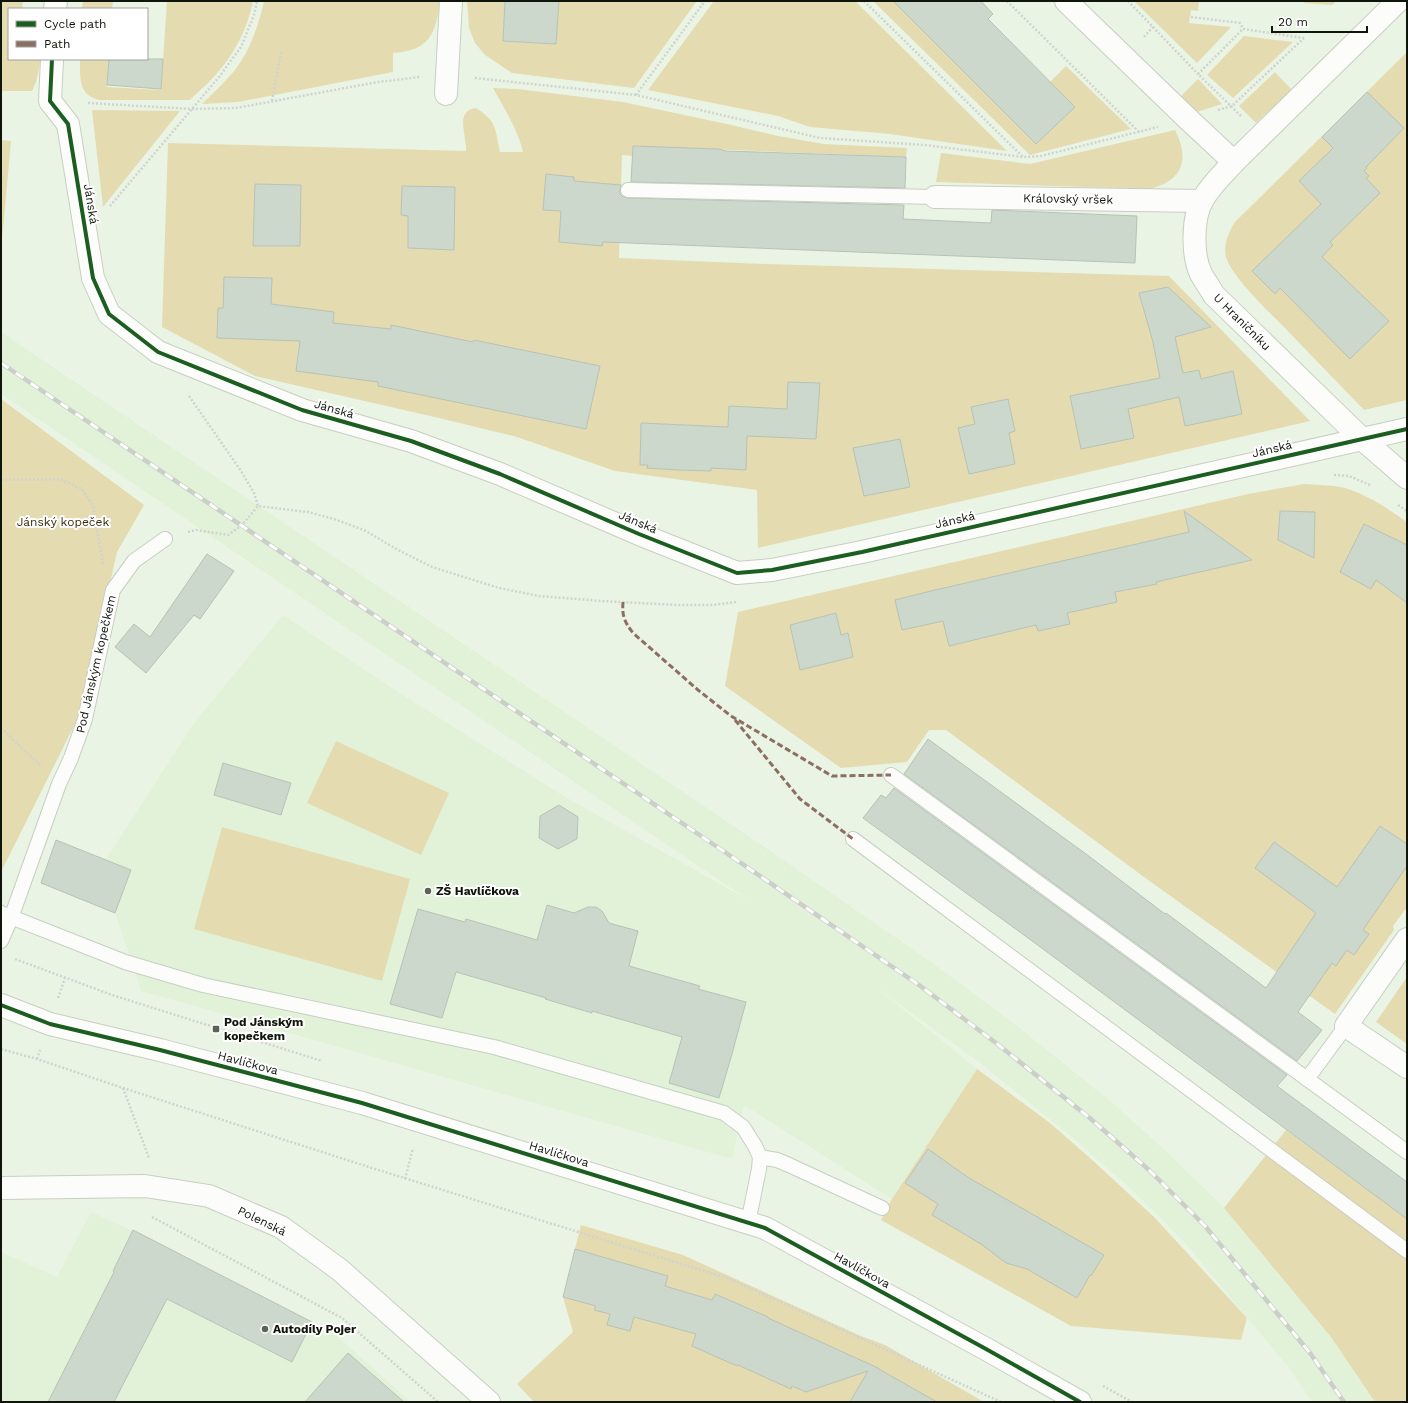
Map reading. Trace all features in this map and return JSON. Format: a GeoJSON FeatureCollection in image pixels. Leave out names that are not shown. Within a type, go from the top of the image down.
{"type":"FeatureCollection","features":[{"type":"Feature","properties":{"kind":"street"},"geometry":{"type":"LineString","coordinates":[[446,94],[451,1]]}},
{"type":"Feature","properties":{"kind":"street"},"geometry":{"type":"LineString","coordinates":[[1066,1],[1234,162]]}},
{"type":"Feature","properties":{"kind":"street","name":"U Hraničníku"},"geometry":{"type":"LineString","coordinates":[[1398,1],[1210,187],[1202,201],[1197,216],[1195,249],[1201,273],[1214,295],[1362,439],[1407,478]]}},
{"type":"Feature","properties":{"kind":"street","name":"Jánská"},"geometry":{"type":"LineString","coordinates":[[52,60],[50,101],[68,124],[93,278],[109,314],[158,352],[302,410],[411,441],[500,474],[638,534],[737,572],[772,570],[862,552],[1407,429]]}},
{"type":"Feature","properties":{"kind":"street","name":"Královský vršek"},"geometry":{"type":"LineString","coordinates":[[935,197],[1202,201]]}},
{"type":"Feature","properties":{"kind":"street"},"geometry":{"type":"LineString","coordinates":[[1407,939],[1346,1026],[1407,1067]]}},
{"type":"Feature","properties":{"kind":"street","name":"Havlíčkova"},"geometry":{"type":"LineString","coordinates":[[1,1005],[50,1024],[160,1050],[362,1103],[748,1224],[765,1228],[1080,1402]]}},
{"type":"Feature","properties":{"kind":"street","name":"Polenská"},"geometry":{"type":"LineString","coordinates":[[1,1188],[146,1186],[209,1196],[281,1227],[340,1270],[489,1402]]}},
{"type":"Feature","properties":{"kind":"lane"},"geometry":{"type":"LineString","coordinates":[[628,190],[935,197]]}},
{"type":"Feature","properties":{"kind":"lane","name":"Pod Jánským kopečkem"},"geometry":{"type":"LineString","coordinates":[[1,941],[6,915],[71,758],[84,719],[113,590],[134,561],[165,539]]}},
{"type":"Feature","properties":{"kind":"lane"},"geometry":{"type":"LineString","coordinates":[[891,775],[1407,1152]]}},
{"type":"Feature","properties":{"kind":"lane"},"geometry":{"type":"LineString","coordinates":[[854,839],[1407,1251]]}},
{"type":"Feature","properties":{"kind":"lane"},"geometry":{"type":"LineString","coordinates":[[6,915],[125,962],[203,985],[494,1047],[724,1113],[744,1127],[760,1157],[759,1170],[748,1224]]}},
{"type":"Feature","properties":{"kind":"lane"},"geometry":{"type":"LineString","coordinates":[[1307,1079],[1346,1026]]}},
{"type":"Feature","properties":{"kind":"lane"},"geometry":{"type":"LineString","coordinates":[[760,1157],[789,1165],[882,1208]]}},
{"type":"Feature","properties":{"kind":"path"},"geometry":{"type":"LineString","coordinates":[[106,211],[219,77],[241,47],[254,16],[257,1]]}},
{"type":"Feature","properties":{"kind":"path"},"geometry":{"type":"LineString","coordinates":[[704,1],[636,95],[820,138],[924,145],[1024,157],[1041,156],[1139,132],[1007,1]]}},
{"type":"Feature","properties":{"kind":"path"},"geometry":{"type":"LineString","coordinates":[[864,1],[1024,157]]}},
{"type":"Feature","properties":{"kind":"path"},"geometry":{"type":"LineString","coordinates":[[1128,1],[1198,74],[1232,106],[1304,38],[1243,29]]}},
{"type":"Feature","properties":{"kind":"path"},"geometry":{"type":"LineString","coordinates":[[1191,17],[1240,23],[1243,29]]}},
{"type":"Feature","properties":{"kind":"path"},"geometry":{"type":"LineString","coordinates":[[1198,74],[1243,29]]}},
{"type":"Feature","properties":{"kind":"path"},"geometry":{"type":"LineString","coordinates":[[86,103],[192,109],[236,108],[272,101],[281,52]]}},
{"type":"Feature","properties":{"kind":"path"},"geometry":{"type":"LineString","coordinates":[[184,390],[241,471],[254,493],[258,506]]}},
{"type":"Feature","properties":{"kind":"path"},"geometry":{"type":"LineString","coordinates":[[1,480],[60,479],[82,489],[93,506],[104,574],[113,590]]}},
{"type":"Feature","properties":{"kind":"path"},"geometry":{"type":"LineString","coordinates":[[1,728],[59,784]]}},
{"type":"Feature","properties":{"kind":"path"},"geometry":{"type":"LineString","coordinates":[[8,956],[65,978]]}},
{"type":"Feature","properties":{"kind":"path"},"geometry":{"type":"LineString","coordinates":[[1,1049],[37,1059],[379,1170],[730,1279],[1000,1402]]}},
{"type":"Feature","properties":{"kind":"path"},"geometry":{"type":"LineString","coordinates":[[123,1088],[150,1157],[146,1186]]}},
{"type":"Feature","properties":{"kind":"path"},"geometry":{"type":"LineString","coordinates":[[150,1215],[342,1318],[438,1402]]}},
{"type":"Feature","properties":{"kind":"shaded area","name":"ZŠ Havlíčkova"},"geometry":{"type":"Polygon","coordinates":[[[1,332],[753,839],[934,964],[1012,1022],[1108,1099],[1166,1151],[1224,1208],[1331,1337],[1376,1402],[1312,1402],[1290,1369],[1186,1244],[1131,1189],[1074,1139],[980,1063],[877,988],[977,1069],[892,1199],[744,1105],[732,1159],[141,991],[115,913],[131,870],[106,859],[194,723],[283,615],[398,692],[567,798],[747,899],[1,394],[1,332]]]}},
{"type":"Feature","properties":{"kind":"shaded area"},"geometry":{"type":"Polygon","coordinates":[[[91,1212],[133,1231],[336,1335],[411,1402],[1,1402],[1,1252],[57,1277],[91,1212]]]}},
{"type":"Feature","properties":{"kind":"green space"},"geometry":{"type":"Polygon","coordinates":[[[1,1],[23,1],[22,8],[8,8],[8,60],[41,60],[36,82],[32,91],[1,91],[1,1]]]}},
{"type":"Feature","properties":{"kind":"green space"},"geometry":{"type":"Polygon","coordinates":[[[83,1],[113,1],[112,8],[82,8],[83,1]]]}},
{"type":"Feature","properties":{"kind":"green space"},"geometry":{"type":"Polygon","coordinates":[[[167,1],[253,1],[244,30],[230,57],[215,76],[190,100],[100,100],[93,98],[84,90],[82,85],[80,60],[109,60],[107,87],[161,90],[167,1]]]}},
{"type":"Feature","properties":{"kind":"green space"},"geometry":{"type":"Polygon","coordinates":[[[264,1],[440,1],[436,23],[428,39],[415,49],[393,53],[393,72],[238,102],[202,104],[227,79],[240,63],[253,37],[264,1]]]}},
{"type":"Feature","properties":{"kind":"green space"},"geometry":{"type":"Polygon","coordinates":[[[467,1],[505,1],[503,41],[556,44],[559,1],[697,1],[634,88],[512,73],[485,55],[475,43],[469,28],[467,1]]]}},
{"type":"Feature","properties":{"kind":"green space"},"geometry":{"type":"Polygon","coordinates":[[[714,1],[855,1],[1007,151],[890,134],[810,127],[778,116],[648,90],[714,1]]]}},
{"type":"Feature","properties":{"kind":"green space"},"geometry":{"type":"Polygon","coordinates":[[[873,1],[893,1],[1036,144],[1075,107],[1050,82],[1066,66],[1131,129],[1030,155],[873,1]]]}},
{"type":"Feature","properties":{"kind":"green space"},"geometry":{"type":"Polygon","coordinates":[[[1134,1],[1199,1],[1198,11],[1191,10],[1189,23],[1231,27],[1197,63],[1134,1]]]}},
{"type":"Feature","properties":{"kind":"green space"},"geometry":{"type":"Polygon","coordinates":[[[1305,1],[1337,1],[1332,5],[1304,3],[1305,1]]]}},
{"type":"Feature","properties":{"kind":"green space"},"geometry":{"type":"Polygon","coordinates":[[[1244,36],[1293,42],[1233,98],[1207,75],[1244,36]]]}},
{"type":"Feature","properties":{"kind":"green space"},"geometry":{"type":"Polygon","coordinates":[[[1407,52],[1407,400],[1364,410],[1243,284],[1235,274],[1226,257],[1225,247],[1235,222],[1407,52]]]}},
{"type":"Feature","properties":{"kind":"green space"},"geometry":{"type":"Polygon","coordinates":[[[1275,72],[1292,90],[1256,123],[1239,106],[1275,72]]]}},
{"type":"Feature","properties":{"kind":"green space"},"geometry":{"type":"Polygon","coordinates":[[[1198,79],[1222,104],[1197,112],[1181,96],[1198,79]]]}},
{"type":"Feature","properties":{"kind":"green space"},"geometry":{"type":"Polygon","coordinates":[[[493,88],[517,89],[623,102],[778,136],[824,144],[907,148],[906,157],[633,146],[632,156],[622,155],[619,258],[1169,276],[1310,421],[758,548],[757,490],[615,471],[517,437],[255,376],[162,327],[168,143],[466,151],[463,119],[469,110],[476,108],[492,122],[496,131],[500,152],[523,152],[514,127],[493,88]]]}},
{"type":"Feature","properties":{"kind":"green space"},"geometry":{"type":"Polygon","coordinates":[[[92,110],[180,111],[103,207],[92,110]]]}},
{"type":"Feature","properties":{"kind":"green space"},"geometry":{"type":"Polygon","coordinates":[[[1175,130],[1180,141],[1182,151],[1180,168],[1170,181],[1149,189],[936,182],[941,153],[1030,164],[1175,130]]]}},
{"type":"Feature","properties":{"kind":"green space"},"geometry":{"type":"Polygon","coordinates":[[[1,140],[11,141],[1,252],[1,140]]]}},
{"type":"Feature","properties":{"kind":"green space","name":"Jánský kopeček"},"geometry":{"type":"Polygon","coordinates":[[[1,399],[144,505],[117,552],[80,714],[1,872],[1,399]]]}},
{"type":"Feature","properties":{"kind":"green space"},"geometry":{"type":"Polygon","coordinates":[[[1304,484],[1336,486],[1359,493],[1392,511],[1407,522],[1407,907],[1393,926],[1394,930],[1335,1014],[1144,877],[946,730],[929,730],[907,762],[841,768],[725,686],[738,612],[1248,494],[1304,484]]]}},
{"type":"Feature","properties":{"kind":"green space"},"geometry":{"type":"Polygon","coordinates":[[[336,741],[449,793],[421,855],[307,803],[336,741]]]}},
{"type":"Feature","properties":{"kind":"green space"},"geometry":{"type":"Polygon","coordinates":[[[222,827],[410,879],[382,981],[194,929],[222,827]]]}},
{"type":"Feature","properties":{"kind":"green space"},"geometry":{"type":"Polygon","coordinates":[[[1407,977],[1407,1044],[1376,1022],[1407,977]]]}},
{"type":"Feature","properties":{"kind":"green space"},"geometry":{"type":"Polygon","coordinates":[[[977,1069],[1050,1123],[1155,1218],[1247,1318],[1241,1340],[1071,1326],[881,1220],[892,1199],[977,1069]]]}},
{"type":"Feature","properties":{"kind":"green space"},"geometry":{"type":"Polygon","coordinates":[[[1286,1130],[1407,1218],[1407,1402],[1375,1402],[1331,1337],[1224,1208],[1286,1130]]]}},
{"type":"Feature","properties":{"kind":"green space"},"geometry":{"type":"Polygon","coordinates":[[[581,1225],[683,1255],[861,1336],[885,1345],[984,1402],[534,1402],[517,1384],[573,1332],[563,1297],[581,1225]]]}},
{"type":"Feature","properties":{"kind":"building"},"geometry":{"type":"Polygon","coordinates":[[[505,1],[559,1],[556,44],[503,41],[505,1]]]}},
{"type":"Feature","properties":{"kind":"building"},"geometry":{"type":"Polygon","coordinates":[[[893,1],[981,1],[993,14],[988,19],[1075,107],[1036,144],[893,1]]]}},
{"type":"Feature","properties":{"kind":"building"},"geometry":{"type":"Polygon","coordinates":[[[163,59],[161,89],[107,85],[109,60],[163,59]]]}},
{"type":"Feature","properties":{"kind":"building"},"geometry":{"type":"Polygon","coordinates":[[[1367,92],[1404,128],[1366,167],[1367,168],[1364,171],[1369,176],[1366,178],[1380,193],[1330,242],[1333,245],[1322,257],[1389,321],[1350,359],[1280,288],[1275,294],[1252,271],[1321,204],[1299,181],[1333,148],[1322,137],[1367,92]]]}},
{"type":"Feature","properties":{"kind":"building"},"geometry":{"type":"Polygon","coordinates":[[[633,146],[718,149],[726,151],[906,157],[905,188],[631,182],[633,146]]]}},
{"type":"Feature","properties":{"kind":"building"},"geometry":{"type":"Polygon","coordinates":[[[546,174],[574,177],[574,181],[621,185],[620,194],[623,197],[628,198],[904,205],[903,219],[991,223],[992,210],[1137,216],[1135,263],[603,242],[602,246],[559,242],[561,211],[543,210],[546,174]]]}},
{"type":"Feature","properties":{"kind":"building"},"geometry":{"type":"Polygon","coordinates":[[[255,184],[301,185],[300,246],[253,246],[255,184]]]}},
{"type":"Feature","properties":{"kind":"building"},"geometry":{"type":"Polygon","coordinates":[[[402,186],[455,187],[454,250],[408,248],[408,216],[401,215],[402,186]]]}},
{"type":"Feature","properties":{"kind":"building"},"geometry":{"type":"Polygon","coordinates":[[[224,277],[272,278],[271,304],[334,312],[333,323],[391,329],[391,325],[473,342],[474,340],[600,366],[586,429],[378,386],[378,382],[296,371],[300,341],[217,338],[218,308],[223,308],[224,277]]]}},
{"type":"Feature","properties":{"kind":"building"},"geometry":{"type":"Polygon","coordinates":[[[1168,287],[1211,327],[1175,337],[1183,373],[1199,370],[1201,379],[1233,371],[1242,414],[1185,426],[1179,397],[1128,409],[1134,438],[1081,449],[1070,396],[1160,378],[1153,342],[1139,293],[1168,287]]]}},
{"type":"Feature","properties":{"kind":"building"},"geometry":{"type":"Polygon","coordinates":[[[788,382],[820,383],[816,439],[747,436],[746,470],[711,468],[711,471],[679,470],[647,468],[648,465],[640,465],[641,423],[728,427],[729,406],[787,409],[788,382]]]}},
{"type":"Feature","properties":{"kind":"building"},"geometry":{"type":"Polygon","coordinates":[[[1008,399],[1015,431],[1009,433],[1015,464],[969,474],[958,428],[975,424],[971,407],[1008,399]]]}},
{"type":"Feature","properties":{"kind":"building"},"geometry":{"type":"Polygon","coordinates":[[[900,439],[910,487],[864,496],[853,448],[900,439]]]}},
{"type":"Feature","properties":{"kind":"building"},"geometry":{"type":"Polygon","coordinates":[[[1184,511],[1252,560],[1156,582],[1157,584],[1115,592],[1117,602],[1067,613],[1070,624],[1038,631],[1036,625],[949,646],[943,621],[902,630],[895,600],[1189,532],[1184,511]]]}},
{"type":"Feature","properties":{"kind":"building"},"geometry":{"type":"Polygon","coordinates":[[[1280,511],[1315,512],[1314,558],[1278,540],[1280,511]]]}},
{"type":"Feature","properties":{"kind":"building"},"geometry":{"type":"Polygon","coordinates":[[[1364,524],[1407,545],[1407,603],[1376,580],[1371,589],[1340,572],[1364,524]]]}},
{"type":"Feature","properties":{"kind":"building"},"geometry":{"type":"Polygon","coordinates":[[[207,554],[234,571],[200,619],[194,615],[146,673],[115,647],[134,624],[150,637],[207,554]]]}},
{"type":"Feature","properties":{"kind":"building"},"geometry":{"type":"Polygon","coordinates":[[[836,613],[841,635],[848,633],[853,657],[800,670],[790,625],[836,613]]]}},
{"type":"Feature","properties":{"kind":"building"},"geometry":{"type":"Polygon","coordinates":[[[928,739],[1266,988],[1316,913],[1255,868],[1274,842],[1337,887],[1380,826],[1407,844],[1407,866],[1363,930],[1369,934],[1354,955],[1347,950],[1336,966],[1332,963],[1298,1012],[1322,1030],[1297,1061],[904,774],[928,739]]]}},
{"type":"Feature","properties":{"kind":"building"},"geometry":{"type":"Polygon","coordinates":[[[223,763],[291,783],[281,815],[214,795],[223,763]]]}},
{"type":"Feature","properties":{"kind":"building"},"geometry":{"type":"Polygon","coordinates":[[[894,788],[1287,1075],[1277,1086],[1407,1182],[1407,1219],[1039,946],[863,818],[881,795],[886,798],[894,788]]]}},
{"type":"Feature","properties":{"kind":"building"},"geometry":{"type":"Polygon","coordinates":[[[559,805],[578,817],[577,839],[558,849],[539,838],[540,816],[559,805]]]}},
{"type":"Feature","properties":{"kind":"building"},"geometry":{"type":"Polygon","coordinates":[[[56,840],[131,870],[115,913],[41,883],[56,840]]]}},
{"type":"Feature","properties":{"kind":"building"},"geometry":{"type":"Polygon","coordinates":[[[547,905],[574,913],[588,907],[596,907],[602,911],[609,923],[638,931],[629,966],[700,986],[698,989],[746,1002],[719,1098],[669,1083],[682,1037],[592,1011],[592,1013],[456,972],[442,1018],[390,1004],[418,909],[465,922],[466,919],[537,940],[547,905]]]}},
{"type":"Feature","properties":{"kind":"building"},"geometry":{"type":"Polygon","coordinates":[[[928,1149],[969,1178],[1104,1255],[1091,1276],[1090,1275],[1077,1298],[1027,1269],[1006,1263],[981,1244],[932,1215],[938,1204],[905,1183],[928,1149]]]}},
{"type":"Feature","properties":{"kind":"building"},"geometry":{"type":"Polygon","coordinates":[[[133,1230],[312,1322],[292,1362],[167,1299],[114,1402],[48,1402],[114,1272],[113,1271],[133,1230]]]}},
{"type":"Feature","properties":{"kind":"building"},"geometry":{"type":"Polygon","coordinates":[[[575,1249],[668,1276],[665,1286],[712,1300],[715,1294],[878,1368],[937,1402],[850,1402],[868,1371],[806,1392],[792,1386],[791,1389],[692,1346],[696,1334],[634,1317],[630,1331],[607,1325],[610,1314],[594,1310],[596,1306],[563,1297],[575,1249]]]}},
{"type":"Feature","properties":{"kind":"building"},"geometry":{"type":"Polygon","coordinates":[[[348,1353],[404,1402],[305,1402],[348,1353]]]}},
{"type":"Feature","properties":{"kind":"railway"},"geometry":{"type":"LineString","coordinates":[[1,363],[738,861],[919,985],[996,1043],[1091,1119],[1149,1170],[1205,1226],[1310,1353],[1344,1402]]}},
{"type":"Feature","properties":{"kind":"marked path"},"geometry":{"type":"LineString","coordinates":[[623,602],[624,618],[633,633],[698,690],[731,716],[832,776],[891,775]]}},
{"type":"Feature","properties":{"kind":"marked path"},"geometry":{"type":"LineString","coordinates":[[735,720],[800,799],[853,839]]}},
{"type":"Feature","properties":{"kind":"cycle path"},"geometry":{"type":"LineString","coordinates":[[52,60],[50,101],[68,124],[93,278],[109,314],[158,352],[302,410],[411,441],[500,474],[639,534],[737,573],[772,570],[862,552],[1407,429]]}},
{"type":"Feature","properties":{"kind":"cycle path"},"geometry":{"type":"LineString","coordinates":[[1,1005],[50,1024],[160,1050],[362,1103],[765,1228],[1080,1402]]}},
{"type":"Feature","properties":{"kind":"place","name":"ZŠ Havlíčkova"},"geometry":{"type":"Point","coordinates":[428,891]}},
{"type":"Feature","properties":{"kind":"place","name":"Pod Jánským kopečkem"},"geometry":{"type":"Point","coordinates":[216,1029]}},
{"type":"Feature","properties":{"kind":"place","name":"Autodíly Pojer"},"geometry":{"type":"Point","coordinates":[265,1329]}}]}
